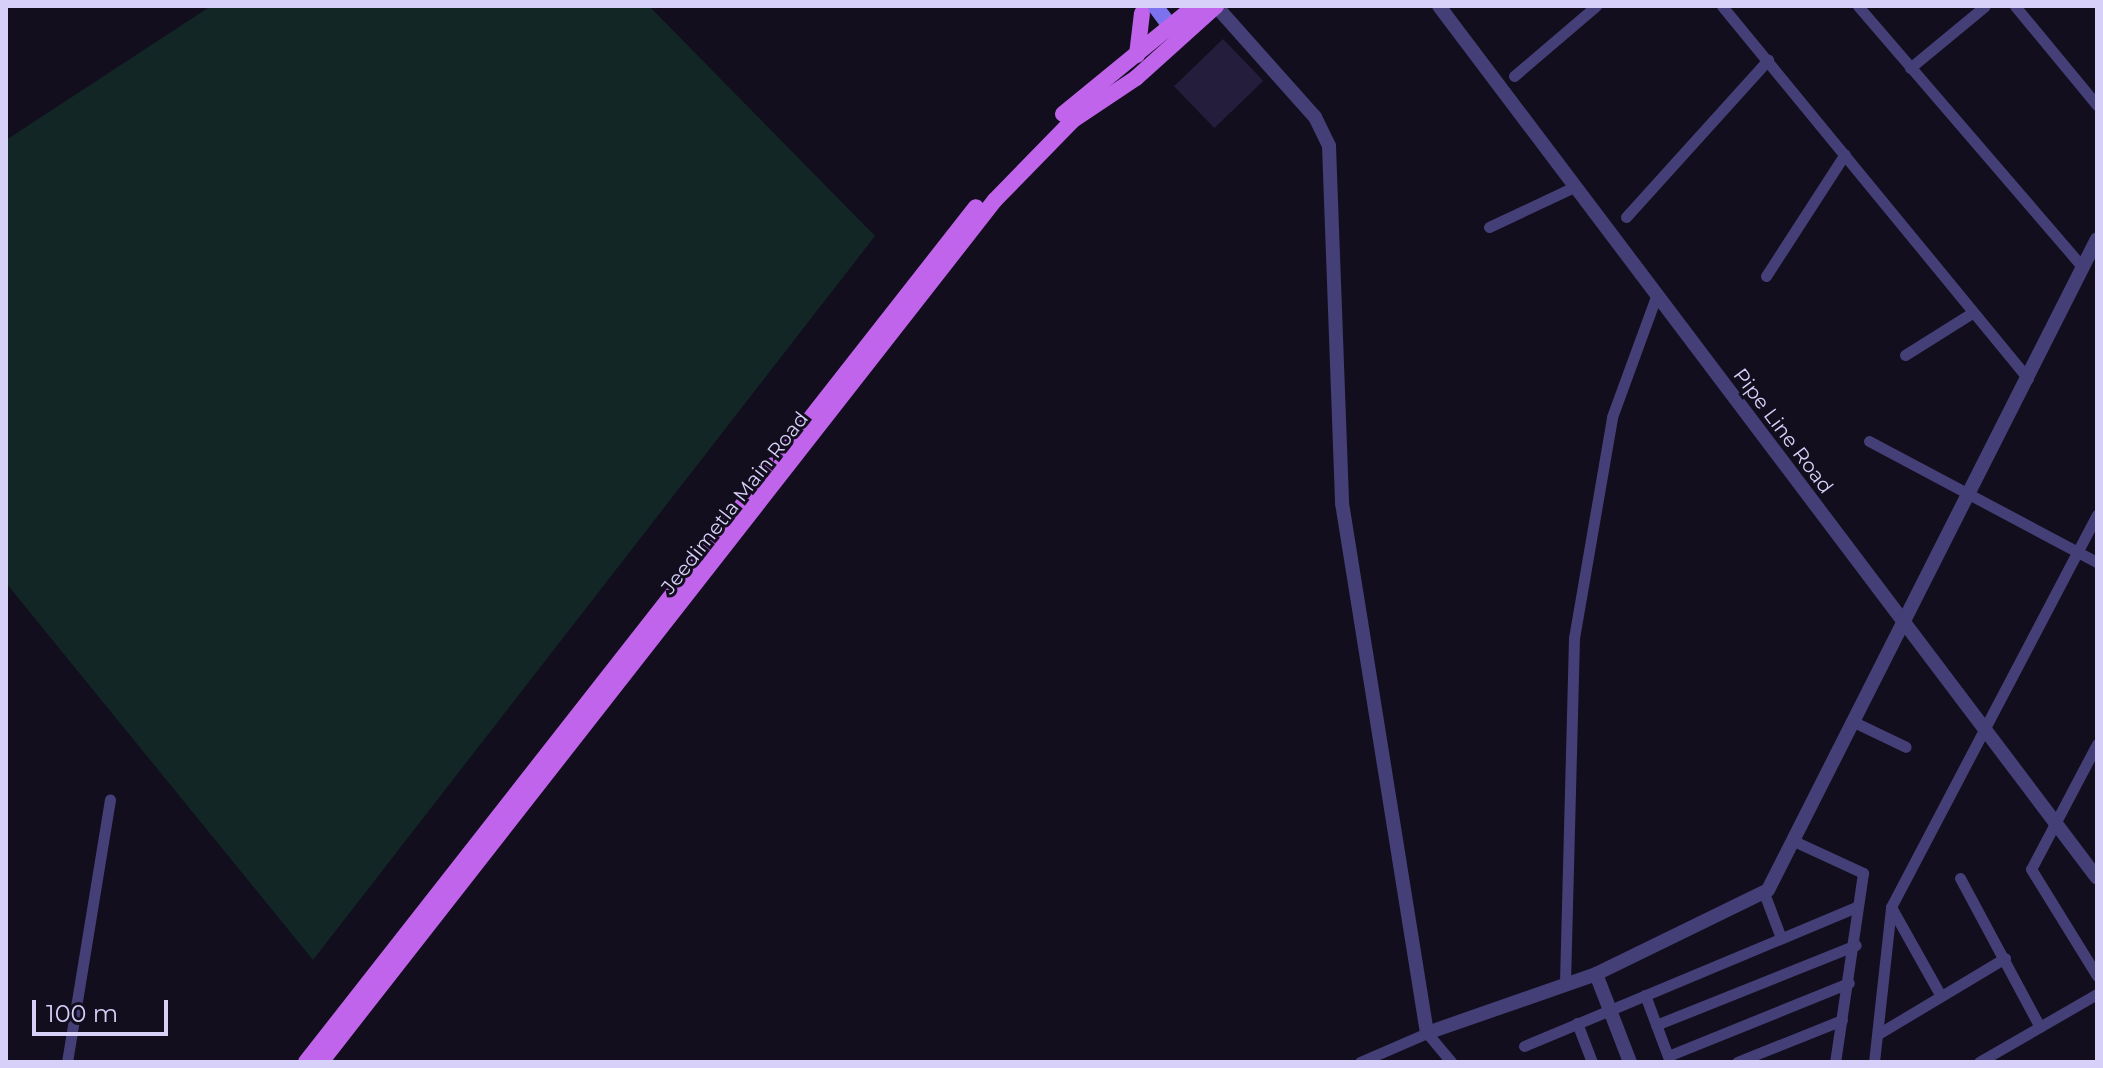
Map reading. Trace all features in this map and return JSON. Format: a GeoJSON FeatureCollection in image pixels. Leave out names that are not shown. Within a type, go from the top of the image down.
{"type":"FeatureCollection","features":[{"type":"Feature","properties":{"kind":"main road","name":"Jeedimetla Main Road"},"geometry":{"type":"LineString","coordinates":[[321,1062],[1029,146],[1137,55],[1167,36],[1195,6]]}},
{"type":"Feature","properties":{"kind":"main road"},"geometry":{"type":"LineString","coordinates":[[1111,89],[1167,36],[1206,6]]}},
{"type":"Feature","properties":{"kind":"main road","name":"Jeedimetla Main Road"},"geometry":{"type":"LineString","coordinates":[[306,1062],[946,253],[1035,154],[1111,89],[1136,78],[1216,6]]}},
{"type":"Feature","properties":{"kind":"main road"},"geometry":{"type":"LineString","coordinates":[[1151,8],[1167,36]]}},
{"type":"Feature","properties":{"kind":"main road"},"geometry":{"type":"LineString","coordinates":[[1137,55],[1151,8]]}},
{"type":"Feature","properties":{"kind":"street"},"geometry":{"type":"LineString","coordinates":[[1216,6],[1315,117],[1329,146],[1342,503],[1427,1033],[1451,1062]]}},
{"type":"Feature","properties":{"kind":"street","name":"Pipe Line Road"},"geometry":{"type":"LineString","coordinates":[[1439,6],[2097,878]]}},
{"type":"Feature","properties":{"kind":"street"},"geometry":{"type":"LineString","coordinates":[[1514,76],[1596,6]]}},
{"type":"Feature","properties":{"kind":"street"},"geometry":{"type":"LineString","coordinates":[[1722,6],[2028,378]]}},
{"type":"Feature","properties":{"kind":"street"},"geometry":{"type":"LineString","coordinates":[[1858,6],[2082,266]]}},
{"type":"Feature","properties":{"kind":"street"},"geometry":{"type":"LineString","coordinates":[[1910,68],[1985,6]]}},
{"type":"Feature","properties":{"kind":"street"},"geometry":{"type":"LineString","coordinates":[[2015,6],[2097,105]]}},
{"type":"Feature","properties":{"kind":"street"},"geometry":{"type":"LineString","coordinates":[[1626,217],[1768,60]]}},
{"type":"Feature","properties":{"kind":"street"},"geometry":{"type":"LineString","coordinates":[[1766,276],[1845,154]]}},
{"type":"Feature","properties":{"kind":"street"},"geometry":{"type":"LineString","coordinates":[[1489,227],[1574,187]]}},
{"type":"Feature","properties":{"kind":"street"},"geometry":{"type":"LineString","coordinates":[[1360,1062],[1427,1033],[1565,982],[1596,974],[1764,893],[1796,842],[1905,622],[1972,499],[2097,239]]}},
{"type":"Feature","properties":{"kind":"street"},"geometry":{"type":"LineString","coordinates":[[1565,982],[1574,638],[1612,417],[1657,294]]}},
{"type":"Feature","properties":{"kind":"street"},"geometry":{"type":"LineString","coordinates":[[1905,355],[1972,313]]}},
{"type":"Feature","properties":{"kind":"street"},"geometry":{"type":"LineString","coordinates":[[1869,441],[1972,499],[2097,562]]}},
{"type":"Feature","properties":{"kind":"street"},"geometry":{"type":"LineString","coordinates":[[1874,1062],[1891,907],[1982,728],[2097,515]]}},
{"type":"Feature","properties":{"kind":"street"},"geometry":{"type":"LineString","coordinates":[[1856,723],[1906,747]]}},
{"type":"Feature","properties":{"kind":"street"},"geometry":{"type":"LineString","coordinates":[[2097,744],[2031,869],[2097,976]]}},
{"type":"Feature","properties":{"kind":"street"},"geometry":{"type":"LineString","coordinates":[[67,1062],[110,799]]}},
{"type":"Feature","properties":{"kind":"street"},"geometry":{"type":"LineString","coordinates":[[1796,842],[1863,873],[1857,907],[1856,945],[1836,1059],[1824,1062]]}},
{"type":"Feature","properties":{"kind":"street"},"geometry":{"type":"LineString","coordinates":[[1960,878],[2040,1027]]}},
{"type":"Feature","properties":{"kind":"street"},"geometry":{"type":"LineString","coordinates":[[1764,893],[1781,938]]}},
{"type":"Feature","properties":{"kind":"street"},"geometry":{"type":"LineString","coordinates":[[1524,1046],[1857,907]]}},
{"type":"Feature","properties":{"kind":"street"},"geometry":{"type":"LineString","coordinates":[[1891,907],[1941,996]]}},
{"type":"Feature","properties":{"kind":"street"},"geometry":{"type":"LineString","coordinates":[[1656,1025],[1856,945]]}},
{"type":"Feature","properties":{"kind":"street"},"geometry":{"type":"LineString","coordinates":[[1878,1034],[2005,958]]}},
{"type":"Feature","properties":{"kind":"street"},"geometry":{"type":"LineString","coordinates":[[1596,974],[1630,1062]]}},
{"type":"Feature","properties":{"kind":"street"},"geometry":{"type":"LineString","coordinates":[[1645,995],[1669,1059],[1849,983]]}},
{"type":"Feature","properties":{"kind":"street"},"geometry":{"type":"LineString","coordinates":[[1979,1062],[2097,994]]}},
{"type":"Feature","properties":{"kind":"street"},"geometry":{"type":"LineString","coordinates":[[1737,1062],[1842,1020]]}},
{"type":"Feature","properties":{"kind":"street"},"geometry":{"type":"LineString","coordinates":[[1577,1023],[1592,1062]]}},
{"type":"Feature","properties":{"kind":"green space"},"geometry":{"type":"Polygon","coordinates":[[[211,6],[649,6],[875,236],[313,960],[6,583],[6,140],[211,6]]]}},
{"type":"Feature","properties":{"kind":"building"},"geometry":{"type":"Polygon","coordinates":[[[1223,39],[1263,81],[1214,128],[1174,86],[1223,39]]]}}]}
